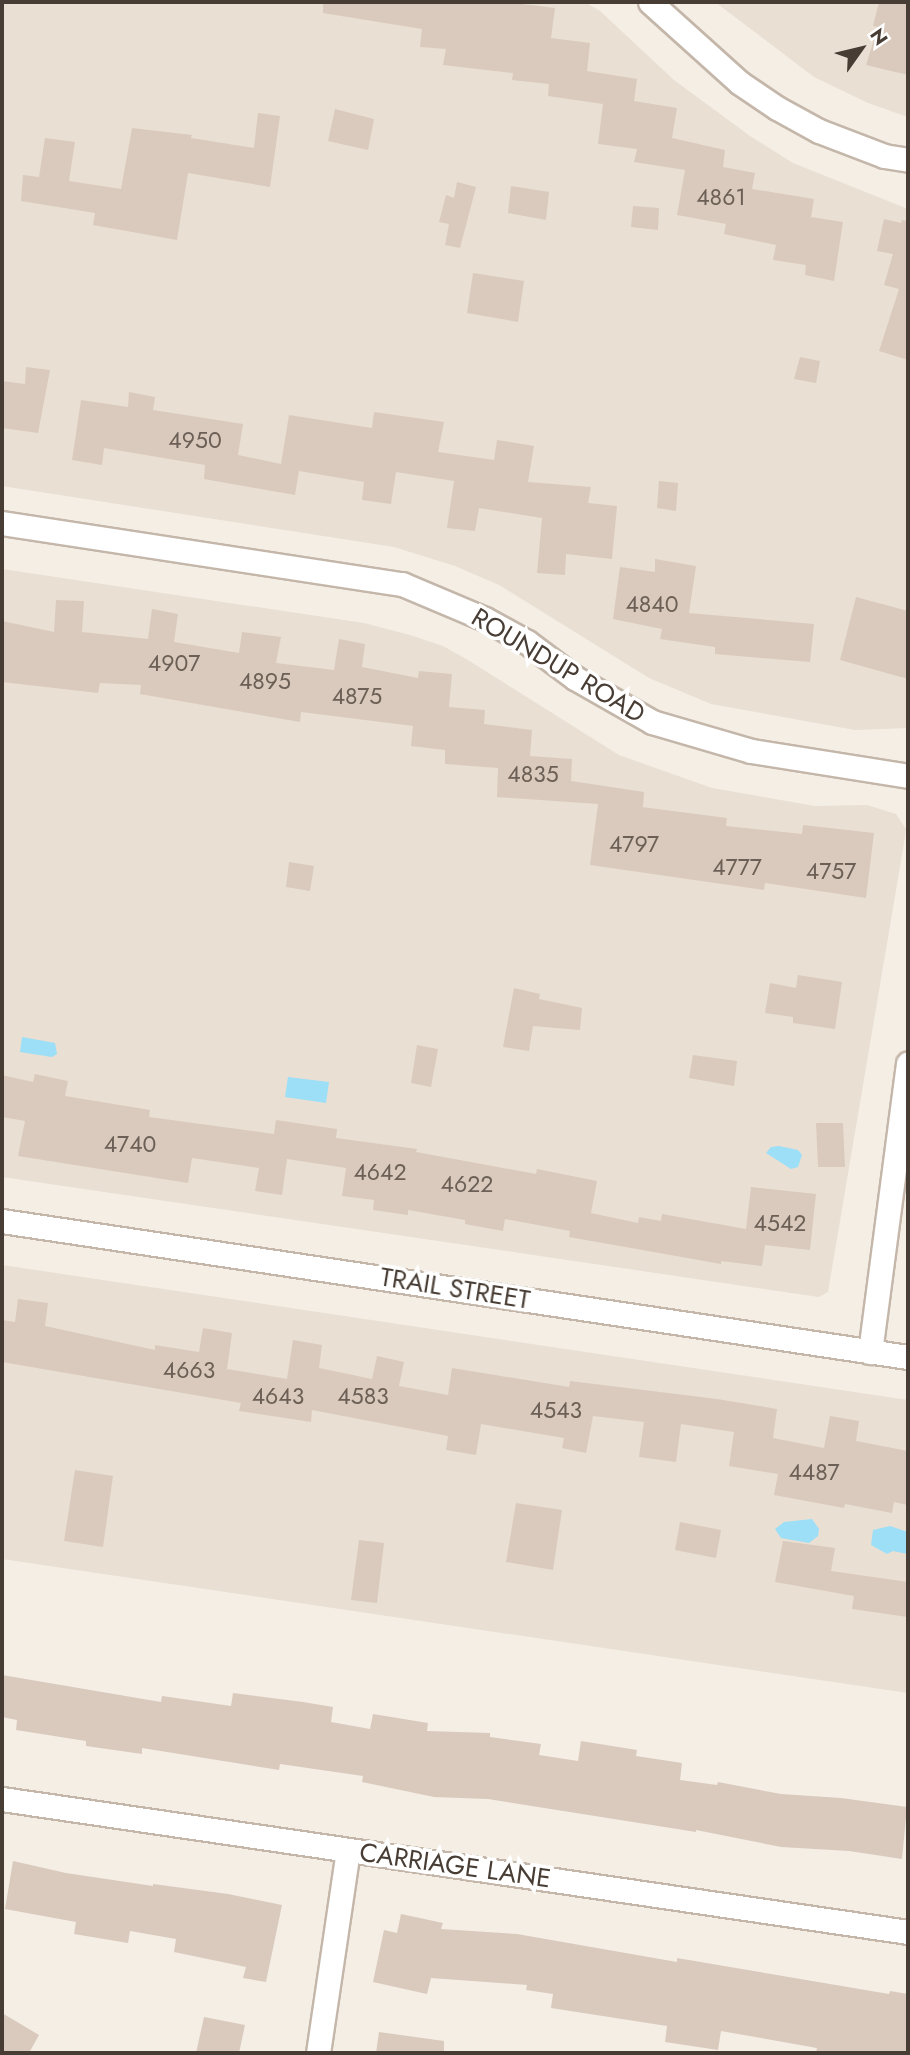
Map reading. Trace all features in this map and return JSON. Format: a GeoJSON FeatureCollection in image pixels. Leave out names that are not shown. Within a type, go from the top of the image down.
{"type":"FeatureCollection","features":[{"type":"Feature","properties":{"kind":"street"},"geometry":{"type":"LineString","coordinates":[[650,2],[740,83],[777,108],[819,131],[884,156],[908,160]]}},
{"type":"Feature","properties":{"kind":"street","name":"ROUNDUP ROAD"},"geometry":{"type":"LineString","coordinates":[[2,523],[402,584],[485,619],[527,642],[575,678],[652,722],[751,751],[908,776]]}},
{"type":"Feature","properties":{"kind":"street"},"geometry":{"type":"LineString","coordinates":[[870,1352],[908,1063]]}},
{"type":"Feature","properties":{"kind":"street","name":"TRAIL STREET"},"geometry":{"type":"LineString","coordinates":[[2,1221],[908,1357]]}},
{"type":"Feature","properties":{"kind":"street","name":"CARRIAGE LANE"},"geometry":{"type":"LineString","coordinates":[[2,1799],[908,1932]]}},
{"type":"Feature","properties":{"kind":"street"},"geometry":{"type":"LineString","coordinates":[[318,2053],[348,1850]]}},
{"type":"Feature","properties":{"kind":"shaded area"},"geometry":{"type":"Polygon","coordinates":[[[2,2],[585,2],[600,11],[674,80],[750,136],[793,163],[908,209],[908,728],[855,730],[711,704],[649,678],[499,585],[455,566],[394,547],[2,486],[2,2]]]}},
{"type":"Feature","properties":{"kind":"shaded area"},"geometry":{"type":"Polygon","coordinates":[[[715,2],[908,2],[908,117],[868,103],[814,77],[715,2]]]}},
{"type":"Feature","properties":{"kind":"shaded area"},"geometry":{"type":"Polygon","coordinates":[[[2,569],[364,623],[410,635],[443,646],[468,660],[619,755],[712,788],[815,806],[867,805],[896,814],[906,829],[828,1292],[819,1297],[2,1177],[2,569]]]}},
{"type":"Feature","properties":{"kind":"shaded area"},"geometry":{"type":"Polygon","coordinates":[[[2,1265],[908,1400],[908,1693],[2,1559],[2,1265]]]}},
{"type":"Feature","properties":{"kind":"water"},"geometry":{"type":"Polygon","coordinates":[[[22,1037],[55,1043],[57,1054],[52,1057],[20,1052],[22,1037]]]}},
{"type":"Feature","properties":{"kind":"water"},"geometry":{"type":"Polygon","coordinates":[[[288,1077],[329,1082],[326,1103],[285,1097],[288,1077]]]}},
{"type":"Feature","properties":{"kind":"water"},"geometry":{"type":"Polygon","coordinates":[[[771,1147],[798,1150],[802,1155],[798,1167],[791,1169],[766,1153],[771,1147]]]}},
{"type":"Feature","properties":{"kind":"water"},"geometry":{"type":"Polygon","coordinates":[[[812,1519],[819,1529],[818,1536],[809,1543],[781,1538],[775,1529],[784,1522],[812,1519]]]}},
{"type":"Feature","properties":{"kind":"water"},"geometry":{"type":"Polygon","coordinates":[[[890,1526],[908,1532],[908,1554],[893,1551],[887,1554],[871,1545],[873,1530],[890,1526]]]}},
{"type":"Feature","properties":{"kind":"building"},"geometry":{"type":"Polygon","coordinates":[[[323,2],[505,2],[555,8],[551,38],[590,43],[587,71],[637,79],[634,101],[677,108],[672,138],[725,150],[723,167],[755,173],[752,189],[814,199],[811,217],[843,222],[834,281],[805,275],[806,265],[773,260],[776,245],[724,234],[726,224],[677,215],[685,170],[634,162],[637,149],[598,144],[603,104],[548,96],[549,84],[512,80],[513,73],[443,65],[446,49],[420,47],[422,29],[323,13],[323,2]]]}},
{"type":"Feature","properties":{"kind":"building"},"geometry":{"type":"Polygon","coordinates":[[[879,2],[908,2],[908,75],[866,65],[878,27],[873,26],[879,2]]]}},
{"type":"Feature","properties":{"kind":"building"},"geometry":{"type":"Polygon","coordinates":[[[335,109],[374,119],[368,150],[328,141],[335,109]]]}},
{"type":"Feature","properties":{"kind":"building"},"geometry":{"type":"Polygon","coordinates":[[[258,113],[280,116],[270,187],[188,173],[177,240],[93,225],[95,213],[21,201],[23,175],[39,177],[45,138],[75,142],[69,181],[121,189],[132,128],[192,135],[191,138],[254,148],[258,113]]]}},
{"type":"Feature","properties":{"kind":"building"},"geometry":{"type":"Polygon","coordinates":[[[457,182],[476,187],[460,248],[445,245],[449,224],[439,222],[446,195],[454,198],[457,182]]]}},
{"type":"Feature","properties":{"kind":"building"},"geometry":{"type":"Polygon","coordinates":[[[511,186],[549,192],[546,220],[508,213],[511,186]]]}},
{"type":"Feature","properties":{"kind":"building"},"geometry":{"type":"Polygon","coordinates":[[[633,206],[659,208],[658,230],[631,227],[633,206]]]}},
{"type":"Feature","properties":{"kind":"building"},"geometry":{"type":"Polygon","coordinates":[[[884,219],[901,223],[902,220],[908,221],[908,360],[879,351],[899,289],[884,285],[893,254],[877,251],[884,219]]]}},
{"type":"Feature","properties":{"kind":"building"},"geometry":{"type":"Polygon","coordinates":[[[473,273],[524,281],[518,322],[467,313],[473,273]]]}},
{"type":"Feature","properties":{"kind":"building"},"geometry":{"type":"Polygon","coordinates":[[[800,357],[820,361],[816,383],[794,379],[800,357]]]}},
{"type":"Feature","properties":{"kind":"building"},"geometry":{"type":"Polygon","coordinates":[[[26,367],[50,370],[38,433],[2,428],[2,381],[25,384],[26,367]]]}},
{"type":"Feature","properties":{"kind":"building"},"geometry":{"type":"Polygon","coordinates":[[[129,392],[155,397],[153,410],[243,424],[238,455],[281,464],[289,415],[372,428],[374,412],[444,422],[438,452],[494,460],[497,440],[534,446],[528,482],[591,487],[588,503],[617,506],[612,559],[566,554],[565,575],[537,573],[542,518],[479,508],[475,531],[447,528],[454,481],[396,472],[391,504],[362,500],[364,482],[299,471],[295,495],[204,479],[205,465],[104,448],[102,465],[72,460],[81,400],[128,407],[129,392]]]}},
{"type":"Feature","properties":{"kind":"building"},"geometry":{"type":"Polygon","coordinates":[[[659,481],[678,483],[676,511],[657,508],[659,481]]]}},
{"type":"Feature","properties":{"kind":"building"},"geometry":{"type":"Polygon","coordinates":[[[655,559],[696,566],[689,613],[814,624],[810,662],[715,654],[715,647],[660,639],[662,629],[613,619],[620,567],[655,572],[655,559]]]}},
{"type":"Feature","properties":{"kind":"building"},"geometry":{"type":"Polygon","coordinates":[[[856,597],[908,611],[908,679],[840,660],[856,597]]]}},
{"type":"Feature","properties":{"kind":"building"},"geometry":{"type":"Polygon","coordinates":[[[56,600],[84,601],[82,632],[148,639],[152,609],[178,614],[174,642],[239,653],[242,632],[281,637],[276,663],[334,670],[339,639],[365,644],[362,667],[418,678],[419,671],[452,674],[449,707],[485,710],[484,724],[532,730],[530,756],[572,759],[571,781],[644,792],[643,807],[634,806],[727,818],[726,826],[802,834],[803,825],[874,833],[866,898],[765,883],[764,890],[590,865],[598,804],[497,797],[498,768],[445,764],[445,750],[411,746],[413,726],[301,712],[300,722],[140,694],[141,685],[100,683],[98,693],[2,682],[2,621],[54,632],[56,600]]]}},
{"type":"Feature","properties":{"kind":"building"},"geometry":{"type":"Polygon","coordinates":[[[289,862],[314,866],[310,891],[286,887],[289,862]]]}},
{"type":"Feature","properties":{"kind":"building"},"geometry":{"type":"Polygon","coordinates":[[[798,975],[842,982],[835,1029],[793,1023],[793,1017],[765,1013],[770,983],[796,988],[798,975]]]}},
{"type":"Feature","properties":{"kind":"building"},"geometry":{"type":"Polygon","coordinates":[[[514,988],[540,994],[539,999],[582,1008],[580,1030],[533,1026],[529,1051],[503,1047],[514,988]]]}},
{"type":"Feature","properties":{"kind":"building"},"geometry":{"type":"Polygon","coordinates":[[[417,1045],[438,1049],[431,1087],[411,1083],[417,1045]]]}},
{"type":"Feature","properties":{"kind":"building"},"geometry":{"type":"Polygon","coordinates":[[[693,1055],[737,1061],[734,1086],[689,1078],[693,1055]]]}},
{"type":"Feature","properties":{"kind":"building"},"geometry":{"type":"Polygon","coordinates":[[[35,1074],[68,1081],[65,1096],[150,1110],[149,1117],[274,1134],[276,1120],[337,1129],[336,1138],[417,1149],[416,1152],[536,1174],[537,1169],[597,1181],[591,1213],[638,1223],[639,1217],[661,1221],[662,1214],[746,1229],[751,1187],[816,1194],[810,1250],[765,1245],[762,1266],[721,1261],[721,1264],[569,1237],[570,1231],[505,1219],[503,1231],[465,1224],[465,1220],[408,1210],[408,1215],[373,1210],[374,1200],[342,1196],[346,1168],[287,1159],[282,1195],[255,1191],[259,1168],[192,1158],[188,1183],[18,1156],[25,1121],[2,1117],[2,1075],[33,1082],[35,1074]]]}},
{"type":"Feature","properties":{"kind":"building"},"geometry":{"type":"Polygon","coordinates":[[[816,1123],[843,1123],[845,1167],[818,1167],[816,1123]]]}},
{"type":"Feature","properties":{"kind":"building"},"geometry":{"type":"Polygon","coordinates":[[[18,1299],[48,1303],[45,1326],[155,1350],[155,1345],[199,1352],[203,1328],[232,1333],[227,1369],[287,1379],[293,1340],[322,1345],[319,1368],[372,1379],[377,1356],[404,1362],[399,1386],[448,1395],[452,1368],[569,1387],[570,1381],[717,1399],[777,1409],[773,1438],[824,1448],[830,1416],[859,1421],[856,1441],[908,1451],[908,1505],[894,1502],[892,1513],[845,1504],[844,1508],[774,1495],[778,1474],[729,1466],[734,1432],[681,1424],[676,1462],[639,1457],[644,1422],[593,1416],[586,1453],[562,1448],[564,1438],[481,1424],[476,1455],[446,1450],[448,1436],[312,1410],[311,1422],[239,1411],[241,1403],[2,1362],[2,1320],[15,1322],[18,1299]]]}},
{"type":"Feature","properties":{"kind":"building"},"geometry":{"type":"Polygon","coordinates":[[[75,1470],[113,1476],[103,1547],[64,1541],[75,1470]]]}},
{"type":"Feature","properties":{"kind":"building"},"geometry":{"type":"Polygon","coordinates":[[[516,1503],[562,1510],[553,1570],[506,1562],[516,1503]]]}},
{"type":"Feature","properties":{"kind":"building"},"geometry":{"type":"Polygon","coordinates":[[[680,1522],[721,1530],[716,1558],[675,1550],[680,1522]]]}},
{"type":"Feature","properties":{"kind":"building"},"geometry":{"type":"Polygon","coordinates":[[[359,1540],[384,1543],[377,1603],[351,1600],[359,1540]]]}},
{"type":"Feature","properties":{"kind":"building"},"geometry":{"type":"Polygon","coordinates":[[[783,1541],[835,1548],[831,1571],[908,1582],[908,1617],[852,1609],[854,1596],[775,1582],[783,1541]]]}},
{"type":"Feature","properties":{"kind":"building"},"geometry":{"type":"Polygon","coordinates":[[[2,1675],[161,1702],[162,1696],[231,1706],[233,1693],[303,1702],[333,1707],[331,1722],[370,1729],[373,1714],[428,1723],[427,1731],[490,1733],[490,1737],[541,1744],[539,1755],[578,1761],[581,1741],[637,1750],[636,1756],[682,1763],[680,1780],[717,1785],[718,1782],[781,1794],[841,1798],[907,1807],[902,1859],[849,1851],[781,1847],[696,1830],[488,1799],[434,1797],[362,1782],[363,1776],[280,1764],[279,1770],[142,1748],[142,1754],[86,1746],[86,1741],[16,1730],[17,1720],[2,1717],[2,1675]]]}},
{"type":"Feature","properties":{"kind":"building"},"geometry":{"type":"Polygon","coordinates":[[[13,1861],[66,1873],[228,1894],[282,1905],[266,1982],[243,1978],[246,1967],[174,1952],[176,1939],[130,1931],[128,1943],[74,1934],[76,1922],[5,1909],[13,1861]]]}},
{"type":"Feature","properties":{"kind":"building"},"geometry":{"type":"Polygon","coordinates":[[[401,1914],[443,1923],[441,1929],[517,1934],[677,1962],[677,1958],[889,1994],[890,1991],[908,1994],[908,2053],[816,2052],[817,2048],[721,2031],[718,2050],[665,2042],[667,2026],[551,2008],[553,1994],[526,1990],[527,1985],[431,1978],[427,1994],[373,1982],[384,1930],[397,1933],[401,1914]]]}},
{"type":"Feature","properties":{"kind":"building"},"geometry":{"type":"Polygon","coordinates":[[[2,2013],[39,2035],[29,2053],[2,2053],[2,2013]]]}},
{"type":"Feature","properties":{"kind":"building"},"geometry":{"type":"Polygon","coordinates":[[[204,2017],[245,2025],[239,2053],[196,2053],[204,2017]]]}},
{"type":"Feature","properties":{"kind":"building"},"geometry":{"type":"Polygon","coordinates":[[[379,2032],[444,2041],[444,2053],[376,2053],[379,2032]]]}}]}
